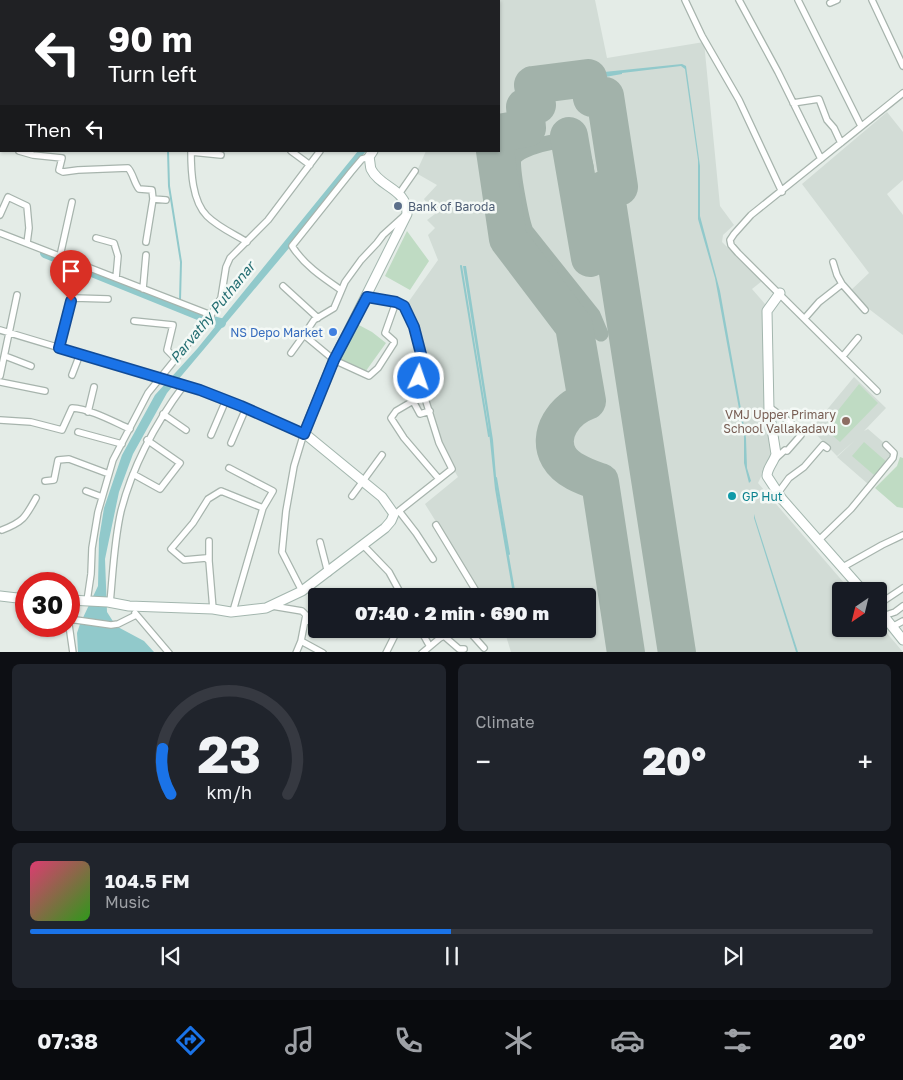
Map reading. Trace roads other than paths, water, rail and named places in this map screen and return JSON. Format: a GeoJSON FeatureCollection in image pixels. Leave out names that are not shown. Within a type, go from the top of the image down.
{"type":"FeatureCollection","features":[{"type":"Feature","properties":{"kind":"street"},"geometry":{"type":"LineString","coordinates":[[686,0],[702,36],[739,100],[782,192]]}},
{"type":"Feature","properties":{"kind":"street"},"geometry":{"type":"LineString","coordinates":[[739,0],[820,159]]}},
{"type":"Feature","properties":{"kind":"street"},"geometry":{"type":"LineString","coordinates":[[798,0],[862,126]]}},
{"type":"Feature","properties":{"kind":"street"},"geometry":{"type":"LineString","coordinates":[[830,3],[838,0]]}},
{"type":"Feature","properties":{"kind":"street"},"geometry":{"type":"LineString","coordinates":[[872,0],[903,66]]}},
{"type":"Feature","properties":{"kind":"street"},"geometry":{"type":"LineString","coordinates":[[877,390],[738,253],[731,245],[730,240],[751,215],[903,93]]}},
{"type":"Feature","properties":{"kind":"street"},"geometry":{"type":"LineString","coordinates":[[793,103],[818,99],[827,120],[834,128],[841,142]]}},
{"type":"Feature","properties":{"kind":"street"},"geometry":{"type":"LineString","coordinates":[[22,152],[62,158],[59,170],[61,172],[128,168],[140,189],[152,190],[153,199],[146,242]]}},
{"type":"Feature","properties":{"kind":"street"},"geometry":{"type":"LineString","coordinates":[[221,155],[191,152],[192,178],[199,202],[206,215],[247,242]]}},
{"type":"Feature","properties":{"kind":"street"},"geometry":{"type":"LineString","coordinates":[[292,152],[310,165]]}},
{"type":"Feature","properties":{"kind":"street"},"geometry":{"type":"LineString","coordinates":[[88,601],[92,548],[98,512],[113,460],[148,394],[211,315],[221,298],[226,267],[230,258],[268,220],[319,152]]}},
{"type":"Feature","properties":{"kind":"street"},"geometry":{"type":"LineString","coordinates":[[302,591],[282,552],[286,511],[294,466],[304,434],[334,360],[407,214],[407,207],[400,194],[371,169],[371,154],[362,159],[292,246],[299,257],[316,273],[341,290]]}},
{"type":"Feature","properties":{"kind":"street"},"geometry":{"type":"LineString","coordinates":[[400,194],[414,171]]}},
{"type":"Feature","properties":{"kind":"street"},"geometry":{"type":"LineString","coordinates":[[0,215],[8,197],[27,206],[29,228],[27,243]]}},
{"type":"Feature","properties":{"kind":"street"},"geometry":{"type":"LineString","coordinates":[[153,199],[166,200]]}},
{"type":"Feature","properties":{"kind":"street"},"geometry":{"type":"LineString","coordinates":[[60,256],[72,202]]}},
{"type":"Feature","properties":{"kind":"street"},"geometry":{"type":"LineString","coordinates":[[291,353],[314,320],[334,308],[345,282],[360,260],[383,234],[407,214]]}},
{"type":"Feature","properties":{"kind":"street"},"geometry":{"type":"LineString","coordinates":[[0,233],[211,315]]}},
{"type":"Feature","properties":{"kind":"street"},"geometry":{"type":"LineString","coordinates":[[96,238],[114,243],[118,256],[116,278]]}},
{"type":"Feature","properties":{"kind":"street"},"geometry":{"type":"LineString","coordinates":[[143,288],[146,255]]}},
{"type":"Feature","properties":{"kind":"street"},"geometry":{"type":"LineString","coordinates":[[832,262],[842,284],[865,310]]}},
{"type":"Feature","properties":{"kind":"street"},"geometry":{"type":"LineString","coordinates":[[804,318],[819,302],[842,284]]}},
{"type":"Feature","properties":{"kind":"street"},"geometry":{"type":"LineString","coordinates":[[283,286],[318,318]]}},
{"type":"Feature","properties":{"kind":"street"},"geometry":{"type":"LineString","coordinates":[[780,293],[768,311],[769,407],[776,454],[767,472],[767,476],[778,493],[856,582]]}},
{"type":"Feature","properties":{"kind":"street"},"geometry":{"type":"LineString","coordinates":[[0,375],[17,295]]}},
{"type":"Feature","properties":{"kind":"street"},"geometry":{"type":"LineString","coordinates":[[80,601],[128,606],[213,608],[233,612],[272,606],[302,591],[328,573],[385,528],[396,512],[452,469],[440,443],[419,378],[422,358],[414,327],[404,306],[396,302],[367,297]]}},
{"type":"Feature","properties":{"kind":"street"},"geometry":{"type":"LineString","coordinates":[[59,348],[71,301],[74,298],[108,299]]}},
{"type":"Feature","properties":{"kind":"street"},"geometry":{"type":"LineString","coordinates":[[304,336],[334,360],[368,380],[394,343],[385,333],[396,302]]}},
{"type":"Feature","properties":{"kind":"street"},"geometry":{"type":"LineString","coordinates":[[134,321],[173,325],[167,350],[176,359]]}},
{"type":"Feature","properties":{"kind":"street"},"geometry":{"type":"LineString","coordinates":[[0,330],[184,385],[246,408],[304,434],[382,497],[416,533],[433,559]]}},
{"type":"Feature","properties":{"kind":"street"},"geometry":{"type":"LineString","coordinates":[[843,356],[858,338]]}},
{"type":"Feature","properties":{"kind":"street"},"geometry":{"type":"LineString","coordinates":[[72,375],[80,354]]}},
{"type":"Feature","properties":{"kind":"street"},"geometry":{"type":"LineString","coordinates":[[5,356],[31,366]]}},
{"type":"Feature","properties":{"kind":"street"},"geometry":{"type":"LineString","coordinates":[[0,382],[45,391]]}},
{"type":"Feature","properties":{"kind":"street"},"geometry":{"type":"LineString","coordinates":[[109,603],[118,528],[133,474],[147,440],[184,385]]}},
{"type":"Feature","properties":{"kind":"street"},"geometry":{"type":"LineString","coordinates":[[88,412],[94,387]]}},
{"type":"Feature","properties":{"kind":"street"},"geometry":{"type":"LineString","coordinates":[[211,435],[226,400]]}},
{"type":"Feature","properties":{"kind":"street"},"geometry":{"type":"LineString","coordinates":[[430,411],[420,414],[413,401],[396,411],[391,418],[404,438],[439,479]]}},
{"type":"Feature","properties":{"kind":"street"},"geometry":{"type":"LineString","coordinates":[[769,407],[791,423],[801,435],[787,451],[785,450],[774,460]]}},
{"type":"Feature","properties":{"kind":"street"},"geometry":{"type":"LineString","coordinates":[[0,420],[31,422],[62,430],[72,408],[88,412],[130,429]]}},
{"type":"Feature","properties":{"kind":"street"},"geometry":{"type":"LineString","coordinates":[[231,443],[246,408]]}},
{"type":"Feature","properties":{"kind":"street"},"geometry":{"type":"LineString","coordinates":[[163,414],[186,430]]}},
{"type":"Feature","properties":{"kind":"street"},"geometry":{"type":"LineString","coordinates":[[78,432],[122,444]]}},
{"type":"Feature","properties":{"kind":"street"},"geometry":{"type":"LineString","coordinates":[[133,474],[160,489],[180,463],[147,440]]}},
{"type":"Feature","properties":{"kind":"street"},"geometry":{"type":"LineString","coordinates":[[819,540],[851,509],[894,458],[894,453],[886,444]]}},
{"type":"Feature","properties":{"kind":"street"},"geometry":{"type":"LineString","coordinates":[[778,493],[789,478],[804,467],[822,445],[827,448]]}},
{"type":"Feature","properties":{"kind":"street"},"geometry":{"type":"LineString","coordinates":[[352,496],[382,455]]}},
{"type":"Feature","properties":{"kind":"street"},"geometry":{"type":"LineString","coordinates":[[45,481],[54,480],[58,460],[68,459],[109,474]]}},
{"type":"Feature","properties":{"kind":"street"},"geometry":{"type":"LineString","coordinates":[[229,468],[273,491],[263,508],[233,612]]}},
{"type":"Feature","properties":{"kind":"street"},"geometry":{"type":"LineString","coordinates":[[86,491],[102,497]]}},
{"type":"Feature","properties":{"kind":"street"},"geometry":{"type":"LineString","coordinates":[[209,561],[206,558],[184,560],[171,549],[193,523],[208,499],[221,491],[263,508]]}},
{"type":"Feature","properties":{"kind":"street"},"geometry":{"type":"LineString","coordinates":[[2,530],[18,524],[25,518],[36,498]]}},
{"type":"Feature","properties":{"kind":"street"},"geometry":{"type":"LineString","coordinates":[[436,525],[474,588]]}},
{"type":"Feature","properties":{"kind":"street"},"geometry":{"type":"LineString","coordinates":[[843,567],[882,545],[903,536]]}},
{"type":"Feature","properties":{"kind":"street"},"geometry":{"type":"LineString","coordinates":[[209,541],[213,608]]}},
{"type":"Feature","properties":{"kind":"street"},"geometry":{"type":"LineString","coordinates":[[320,542],[328,573]]}},
{"type":"Feature","properties":{"kind":"street"},"geometry":{"type":"LineString","coordinates":[[363,545],[389,572],[398,588]]}},
{"type":"Feature","properties":{"kind":"street"},"geometry":{"type":"LineString","coordinates":[[888,598],[903,588]]}},
{"type":"Feature","properties":{"kind":"street"},"geometry":{"type":"LineString","coordinates":[[0,596],[15,597]]}},
{"type":"Feature","properties":{"kind":"street"},"geometry":{"type":"LineString","coordinates":[[128,606],[169,652]]}},
{"type":"Feature","properties":{"kind":"street"},"geometry":{"type":"LineString","coordinates":[[272,606],[302,611],[306,615],[302,641],[296,652]]}},
{"type":"Feature","properties":{"kind":"street"},"geometry":{"type":"LineString","coordinates":[[888,612],[895,612],[903,606]]}},
{"type":"Feature","properties":{"kind":"street"},"geometry":{"type":"LineString","coordinates":[[80,620],[111,625],[136,615]]}},
{"type":"Feature","properties":{"kind":"street"},"geometry":{"type":"LineString","coordinates":[[892,627],[903,621]]}},
{"type":"Feature","properties":{"kind":"street"},"geometry":{"type":"LineString","coordinates":[[888,622],[903,640]]}},
{"type":"Feature","properties":{"kind":"street"},"geometry":{"type":"LineString","coordinates":[[71,637],[74,652]]}},
{"type":"Feature","properties":{"kind":"street"},"geometry":{"type":"LineString","coordinates":[[386,652],[393,638]]}},
{"type":"Feature","properties":{"kind":"street"},"geometry":{"type":"LineString","coordinates":[[426,638],[430,645]]}},
{"type":"Feature","properties":{"kind":"street"},"geometry":{"type":"LineString","coordinates":[[422,652],[441,638]]}},
{"type":"Feature","properties":{"kind":"street"},"geometry":{"type":"LineString","coordinates":[[446,638],[459,649],[464,649]]}},
{"type":"Feature","properties":{"kind":"street"},"geometry":{"type":"LineString","coordinates":[[475,638],[484,648]]}},
{"type":"Feature","properties":{"kind":"street"},"geometry":{"type":"LineString","coordinates":[[302,641],[323,652]]}},
{"type":"Feature","properties":{"kind":"water"},"geometry":{"type":"Polygon","coordinates":[[[682,64],[686,66],[700,166],[700,216],[720,291],[746,438],[747,468],[751,481],[749,483],[744,463],[744,436],[715,278],[698,219],[698,160],[685,69],[681,66],[622,73],[605,77],[604,72],[682,64]]]}},
{"type":"Feature","properties":{"kind":"water"},"geometry":{"type":"Polygon","coordinates":[[[357,152],[365,152],[295,241],[167,393],[133,454],[119,492],[105,559],[107,612],[116,626],[144,641],[154,652],[78,652],[77,637],[80,637],[80,624],[98,586],[99,539],[104,508],[122,455],[155,395],[197,349],[357,152]]]}},
{"type":"Feature","properties":{"kind":"water"},"geometry":{"type":"Polygon","coordinates":[[[463,266],[466,266],[493,440],[497,488],[515,588],[512,588],[495,489],[488,422],[463,266]]]}},
{"type":"Feature","properties":{"kind":"water"},"geometry":{"type":"Polygon","coordinates":[[[755,514],[798,652],[796,652],[754,518],[755,514]]]}},
{"type":"Feature","properties":{"kind":"waterway"},"geometry":{"type":"LineString","coordinates":[[168,152],[169,186],[181,262],[180,300]]}},
{"type":"Feature","properties":{"kind":"waterway"},"geometry":{"type":"LineString","coordinates":[[45,253],[206,318]]}},
{"type":"Feature","properties":{"kind":"waterway"},"geometry":{"type":"LineString","coordinates":[[461,266],[489,436]]}},
{"type":"Feature","properties":{"kind":"waterway","name":"Parvathy Puthanar"},"geometry":{"type":"LineString","coordinates":[[213,321],[221,323]]}},
{"type":"Feature","properties":{"kind":"waterway"},"geometry":{"type":"LineString","coordinates":[[496,478],[509,554]]}},
{"type":"Feature","properties":{"kind":"place","name":"Bank of Baroda"},"geometry":{"type":"Point","coordinates":[398,206]}},
{"type":"Feature","properties":{"kind":"place","name":"NS Depo Market"},"geometry":{"type":"Point","coordinates":[333,332]}},
{"type":"Feature","properties":{"kind":"place","name":"VMJ Upper Primary School Vallakadavu"},"geometry":{"type":"Point","coordinates":[846,421]}},
{"type":"Feature","properties":{"kind":"place","name":"GP Hut"},"geometry":{"type":"Point","coordinates":[732,496]}}]}
